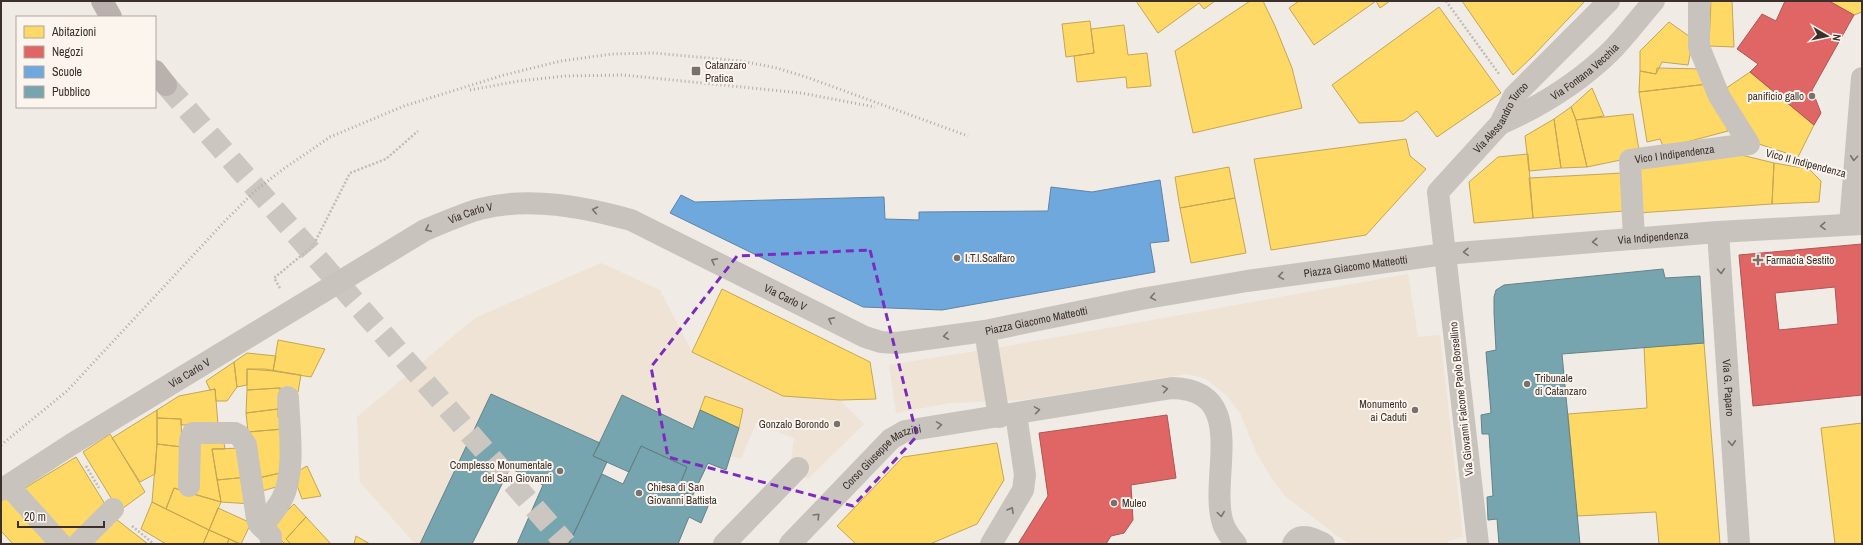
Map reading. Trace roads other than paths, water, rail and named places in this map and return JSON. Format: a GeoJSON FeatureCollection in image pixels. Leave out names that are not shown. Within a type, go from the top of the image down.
{"type":"FeatureCollection","features":[{"type":"Feature","properties":{"kind":"main road"},"geometry":{"type":"LineString","coordinates":[[102,1],[111,16]]}},
{"type":"Feature","properties":{"kind":"street","name":"Via Alessandro Turco"},"geometry":{"type":"LineString","coordinates":[[1445,254],[1438,192],[1500,124],[1514,96],[1609,1]]}},
{"type":"Feature","properties":{"kind":"street","name":"Via Fontana Vecchia"},"geometry":{"type":"LineString","coordinates":[[1500,124],[1530,111],[1564,90],[1610,52],[1654,1]]}},
{"type":"Feature","properties":{"kind":"street","name":"Vico I Indipendenza"},"geometry":{"type":"LineString","coordinates":[[1634,239],[1630,160],[1749,144],[1719,96],[1699,47],[1699,1]]}},
{"type":"Feature","properties":{"kind":"street"},"geometry":{"type":"LineString","coordinates":[[1856,224],[1853,175],[1862,78]]}},
{"type":"Feature","properties":{"kind":"street","name":"Via Carlo V"},"geometry":{"type":"LineString","coordinates":[[5,488],[72,444],[425,230],[480,209],[518,203],[557,205],[594,210],[631,220],[866,337],[881,342],[897,342],[985,331]]}},
{"type":"Feature","properties":{"kind":"street","name":"Via Indipendenza"},"geometry":{"type":"LineString","coordinates":[[1445,254],[1718,232],[1856,224]]}},
{"type":"Feature","properties":{"kind":"street","name":"Via G. Paparo"},"geometry":{"type":"LineString","coordinates":[[1718,232],[1739,544]]}},
{"type":"Feature","properties":{"kind":"street","name":"Piazza Giacomo Matteotti"},"geometry":{"type":"LineString","coordinates":[[991,544],[1023,490],[1026,475],[1007,415],[985,331],[1141,299],[1247,281],[1445,254]]}},
{"type":"Feature","properties":{"kind":"street","name":"Via Giovanni Falcone Paolo Borsellino"},"geometry":{"type":"LineString","coordinates":[[1445,254],[1478,544]]}},
{"type":"Feature","properties":{"kind":"street"},"geometry":{"type":"LineString","coordinates":[[1007,415],[1172,388],[1185,388],[1196,391],[1205,397],[1213,406],[1219,421],[1222,443],[1220,480],[1222,521],[1236,544]]}},
{"type":"Feature","properties":{"kind":"street"},"geometry":{"type":"LineString","coordinates":[[266,536],[284,493],[290,465],[288,397]]}},
{"type":"Feature","properties":{"kind":"street","name":"Corso Giuseppe Mazzini"},"geometry":{"type":"LineString","coordinates":[[790,544],[891,439],[905,431],[1007,415]]}},
{"type":"Feature","properties":{"kind":"street"},"geometry":{"type":"LineString","coordinates":[[189,486],[190,440],[193,433],[230,432],[239,435],[246,445],[256,514],[266,536]]}},
{"type":"Feature","properties":{"kind":"street"},"geometry":{"type":"LineString","coordinates":[[724,544],[798,468]]}},
{"type":"Feature","properties":{"kind":"street"},"geometry":{"type":"LineString","coordinates":[[5,488],[61,544]]}},
{"type":"Feature","properties":{"kind":"street"},"geometry":{"type":"LineString","coordinates":[[78,544],[113,509]]}},
{"type":"Feature","properties":{"kind":"street"},"geometry":{"type":"LineString","coordinates":[[1293,544],[1300,537],[1306,536],[1312,537],[1324,544]]}},
{"type":"Feature","properties":{"kind":"tunnel"},"geometry":{"type":"LineString","coordinates":[[166,85],[566,544]]}},
{"type":"Feature","properties":{"kind":"railway"},"geometry":{"type":"LineString","coordinates":[[1,445],[67,391],[225,221],[255,191],[282,170],[330,137],[404,106],[504,75],[561,61],[612,54],[654,53],[741,61],[777,68],[809,78],[968,136]]}},
{"type":"Feature","properties":{"kind":"railway"},"geometry":{"type":"LineString","coordinates":[[470,90],[519,81],[565,76],[623,75],[801,93],[875,107]]}},
{"type":"Feature","properties":{"kind":"place","name":"Catanzaro Pratica"},"geometry":{"type":"Point","coordinates":[696,71]}},
{"type":"Feature","properties":{"kind":"place","name":"panificio gallo"},"geometry":{"type":"Point","coordinates":[1812,96]}},
{"type":"Feature","properties":{"kind":"place","name":"I.T.I.Scalfaro"},"geometry":{"type":"Point","coordinates":[957,258]}},
{"type":"Feature","properties":{"kind":"place","name":"Farmacia Sestito"},"geometry":{"type":"Point","coordinates":[1758,260]}},
{"type":"Feature","properties":{"kind":"place","name":"Tribunale di Catanzaro"},"geometry":{"type":"Point","coordinates":[1527,384]}},
{"type":"Feature","properties":{"kind":"place","name":"Monumento ai Caduti"},"geometry":{"type":"Point","coordinates":[1415,410]}},
{"type":"Feature","properties":{"kind":"place","name":"Gonzalo Borondo"},"geometry":{"type":"Point","coordinates":[837,424]}},
{"type":"Feature","properties":{"kind":"place","name":"Complesso Monumentale del San Giovanni"},"geometry":{"type":"Point","coordinates":[560,471]}},
{"type":"Feature","properties":{"kind":"place","name":"Chiesa di San Giovanni Battista"},"geometry":{"type":"Point","coordinates":[639,493]}},
{"type":"Feature","properties":{"kind":"place","name":"Muleo"},"geometry":{"type":"Point","coordinates":[1114,503]}}]}
